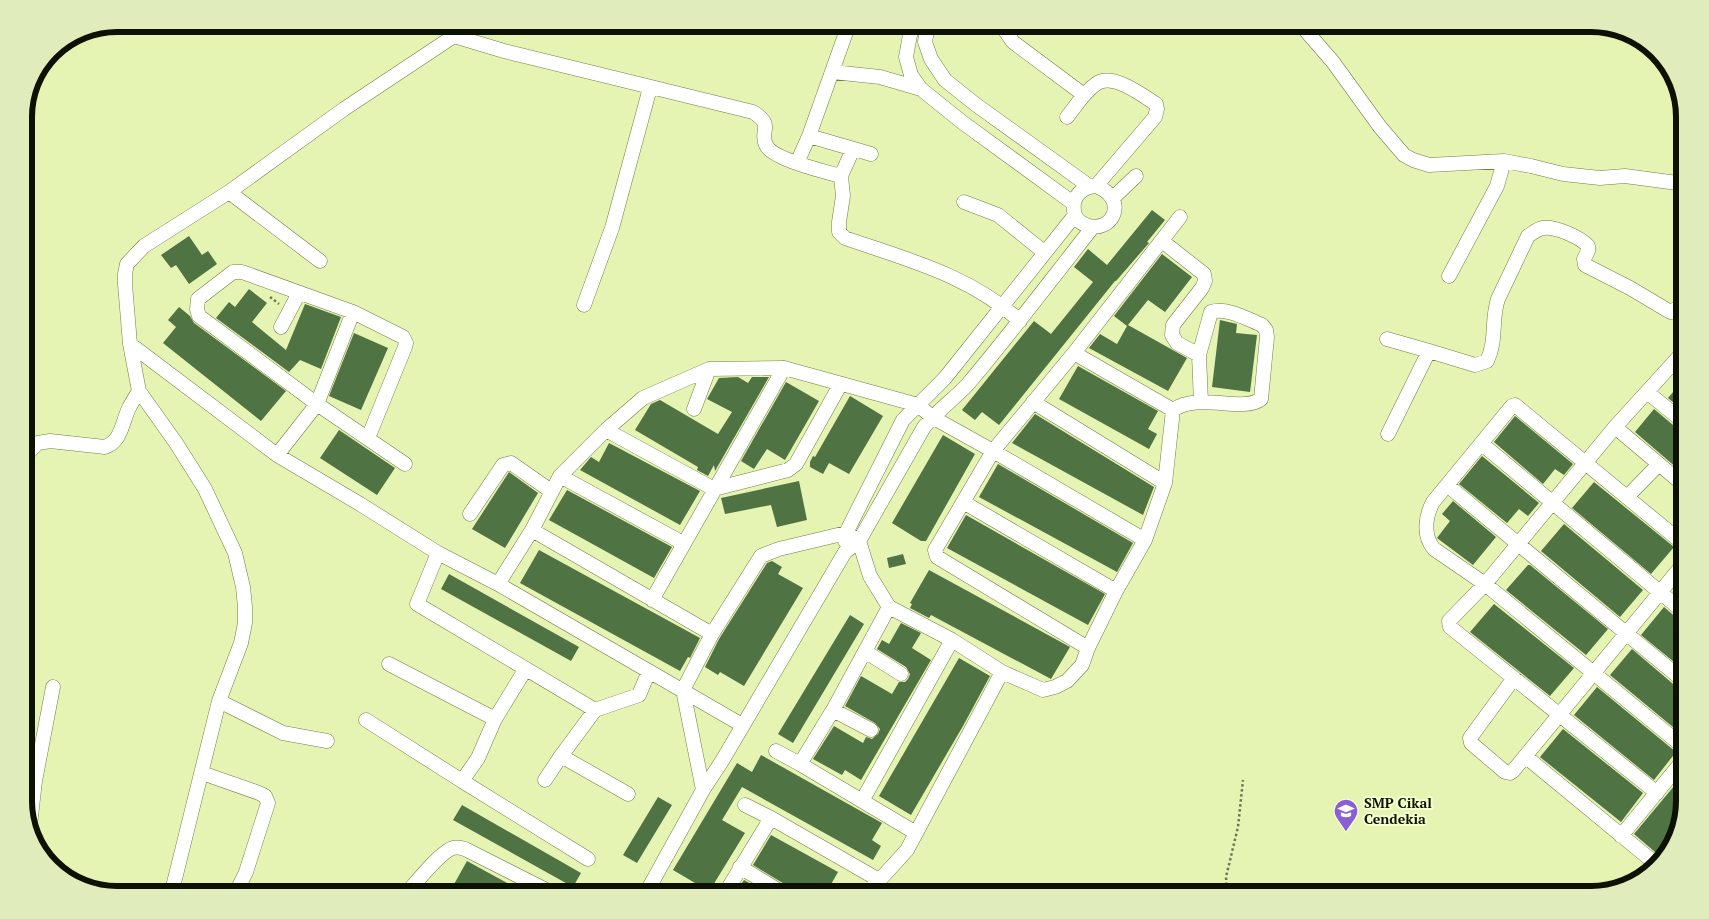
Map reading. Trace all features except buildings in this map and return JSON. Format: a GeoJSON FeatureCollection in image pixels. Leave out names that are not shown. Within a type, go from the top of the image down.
{"type":"FeatureCollection","features":[{"type":"Feature","properties":{"kind":"street"},"geometry":{"type":"LineString","coordinates":[[173,886],[218,701],[241,643],[245,623],[243,587],[235,553],[205,489],[140,391],[130,344],[125,284],[127,264],[144,246],[229,192],[344,110],[459,32]]}},
{"type":"Feature","properties":{"kind":"street"},"geometry":{"type":"LineString","coordinates":[[796,164],[809,136],[846,32]]}},
{"type":"Feature","properties":{"kind":"street"},"geometry":{"type":"LineString","coordinates":[[911,32],[906,57],[911,75],[921,89],[1074,209],[1082,224],[1092,228],[1103,226],[1111,219],[1115,209],[1113,198],[1106,190],[1093,186],[975,104],[945,80],[931,59],[925,42],[927,32]]}},
{"type":"Feature","properties":{"kind":"street"},"geometry":{"type":"LineString","coordinates":[[1006,32],[1013,42],[1084,95]]}},
{"type":"Feature","properties":{"kind":"street"},"geometry":{"type":"LineString","coordinates":[[1307,32],[1332,62],[1380,127],[1404,155],[1413,160],[1429,165],[1504,161],[1563,174],[1600,178],[1625,176],[1676,183]]}},
{"type":"Feature","properties":{"kind":"street"},"geometry":{"type":"LineString","coordinates":[[454,36],[504,51],[753,112],[763,118],[766,128],[764,138],[766,147],[796,164],[841,176]]}},
{"type":"Feature","properties":{"kind":"street"},"geometry":{"type":"LineString","coordinates":[[833,72],[880,77],[921,89]]}},
{"type":"Feature","properties":{"kind":"street"},"geometry":{"type":"LineString","coordinates":[[844,552],[846,533],[904,420],[945,378],[1003,306],[1074,209],[1079,192],[1093,186],[1154,117],[1157,109],[1156,104],[1119,82],[1107,81],[1097,83],[1084,95],[1067,117]]}},
{"type":"Feature","properties":{"kind":"street"},"geometry":{"type":"LineString","coordinates":[[584,305],[612,228],[650,88]]}},
{"type":"Feature","properties":{"kind":"street"},"geometry":{"type":"LineString","coordinates":[[962,122],[975,104]]}},
{"type":"Feature","properties":{"kind":"street"},"geometry":{"type":"LineString","coordinates":[[809,136],[871,154]]}},
{"type":"Feature","properties":{"kind":"street"},"geometry":{"type":"LineString","coordinates":[[853,148],[841,176],[843,196],[838,222],[839,232],[844,238],[949,274],[1003,306],[1020,321]]}},
{"type":"Feature","properties":{"kind":"street"},"geometry":{"type":"LineString","coordinates":[[1449,276],[1497,186],[1504,161]]}},
{"type":"Feature","properties":{"kind":"street"},"geometry":{"type":"LineString","coordinates":[[1113,198],[1136,176]]}},
{"type":"Feature","properties":{"kind":"street"},"geometry":{"type":"LineString","coordinates":[[229,192],[320,262]]}},
{"type":"Feature","properties":{"kind":"street"},"geometry":{"type":"LineString","coordinates":[[964,202],[998,215],[1044,252]]}},
{"type":"Feature","properties":{"kind":"street"},"geometry":{"type":"LineString","coordinates":[[1088,648],[937,557],[935,550],[994,451],[1074,353],[1180,217]]}},
{"type":"Feature","properties":{"kind":"street"},"geometry":{"type":"LineString","coordinates":[[1387,339],[1475,365],[1487,361],[1492,351],[1495,310],[1498,298],[1528,236],[1544,227],[1578,237],[1588,246],[1584,259],[1585,265],[1671,312],[1676,309]]}},
{"type":"Feature","properties":{"kind":"street"},"geometry":{"type":"LineString","coordinates":[[650,886],[703,790],[722,761],[844,552],[859,541],[924,427],[932,417],[966,386],[1020,321],[1092,228]]}},
{"type":"Feature","properties":{"kind":"street"},"geometry":{"type":"LineString","coordinates":[[1162,241],[1204,274],[1205,281],[1202,288],[1173,325],[1172,335],[1177,343],[1199,355]]}},
{"type":"Feature","properties":{"kind":"street"},"geometry":{"type":"LineString","coordinates":[[368,438],[406,342],[404,337],[353,312],[242,272],[236,271],[198,299],[197,309],[199,316],[317,404],[405,464]]}},
{"type":"Feature","properties":{"kind":"street"},"geometry":{"type":"LineString","coordinates":[[281,327],[299,293]]}},
{"type":"Feature","properties":{"kind":"street"},"geometry":{"type":"LineString","coordinates":[[703,790],[683,690],[712,634],[762,556],[779,549],[846,533],[859,541],[870,576],[889,607],[952,640],[1002,672],[1043,690],[1055,688],[1067,681],[1082,665],[1088,648],[1116,592],[1145,540],[1165,483],[1173,410],[1181,404],[1201,402],[1252,404],[1261,399],[1267,337],[1266,330],[1262,325],[1227,311],[1218,310],[1211,312],[1199,355],[1201,402]]}},
{"type":"Feature","properties":{"kind":"street"},"geometry":{"type":"LineString","coordinates":[[277,455],[317,404],[353,312]]}},
{"type":"Feature","properties":{"kind":"street"},"geometry":{"type":"LineString","coordinates":[[130,344],[277,455],[438,553],[498,584],[742,725]]}},
{"type":"Feature","properties":{"kind":"street"},"geometry":{"type":"LineString","coordinates":[[1388,434],[1428,351]]}},
{"type":"Feature","properties":{"kind":"street"},"geometry":{"type":"LineString","coordinates":[[1074,353],[1173,410]]}},
{"type":"Feature","properties":{"kind":"street"},"geometry":{"type":"LineString","coordinates":[[1657,793],[1450,627],[1449,621],[1485,584],[1615,427],[1676,361]]}},
{"type":"Feature","properties":{"kind":"street"},"geometry":{"type":"LineString","coordinates":[[652,600],[784,368]]}},
{"type":"Feature","properties":{"kind":"street"},"geometry":{"type":"LineString","coordinates":[[498,584],[532,530],[560,476],[606,430],[643,398],[709,369],[784,368],[918,405],[932,417],[994,451],[1145,540]]}},
{"type":"Feature","properties":{"kind":"street"},"geometry":{"type":"LineString","coordinates":[[694,409],[709,369]]}},
{"type":"Feature","properties":{"kind":"street"},"geometry":{"type":"LineString","coordinates":[[606,430],[714,490],[788,470],[796,464],[840,385]]}},
{"type":"Feature","properties":{"kind":"street"},"geometry":{"type":"LineString","coordinates":[[33,448],[38,443],[50,440],[105,447],[111,445],[118,436],[128,409],[140,391]]}},
{"type":"Feature","properties":{"kind":"street"},"geometry":{"type":"LineString","coordinates":[[1647,392],[1676,416]]}},
{"type":"Feature","properties":{"kind":"street"},"geometry":{"type":"LineString","coordinates":[[1033,402],[1165,483]]}},
{"type":"Feature","properties":{"kind":"street"},"geometry":{"type":"LineString","coordinates":[[1676,537],[1515,405],[1512,406],[1447,485],[1430,509],[1426,533],[1428,542],[1434,549],[1485,584],[1676,741]]}},
{"type":"Feature","properties":{"kind":"street"},"geometry":{"type":"LineString","coordinates":[[1615,427],[1676,478]]}},
{"type":"Feature","properties":{"kind":"street"},"geometry":{"type":"LineString","coordinates":[[1482,444],[1676,605]]}},
{"type":"Feature","properties":{"kind":"street"},"geometry":{"type":"LineString","coordinates":[[470,514],[503,465],[507,463],[511,463],[551,491]]}},
{"type":"Feature","properties":{"kind":"street"},"geometry":{"type":"LineString","coordinates":[[1627,497],[1659,464]]}},
{"type":"Feature","properties":{"kind":"street"},"geometry":{"type":"LineString","coordinates":[[560,476],[683,544]]}},
{"type":"Feature","properties":{"kind":"street"},"geometry":{"type":"LineString","coordinates":[[1447,485],[1676,675]]}},
{"type":"Feature","properties":{"kind":"street"},"geometry":{"type":"LineString","coordinates":[[963,502],[1116,592]]}},
{"type":"Feature","properties":{"kind":"street"},"geometry":{"type":"LineString","coordinates":[[532,530],[712,634]]}},
{"type":"Feature","properties":{"kind":"street"},"geometry":{"type":"LineString","coordinates":[[438,553],[417,604],[595,710]]}},
{"type":"Feature","properties":{"kind":"street"},"geometry":{"type":"LineString","coordinates":[[1514,678],[1470,738],[1470,741],[1505,772],[1510,773],[1676,573]]}},
{"type":"Feature","properties":{"kind":"street"},"geometry":{"type":"LineString","coordinates":[[800,764],[866,652],[889,607]]}},
{"type":"Feature","properties":{"kind":"street"},"geometry":{"type":"LineString","coordinates":[[862,801],[952,640]]}},
{"type":"Feature","properties":{"kind":"street"},"geometry":{"type":"LineString","coordinates":[[866,652],[901,674]]}},
{"type":"Feature","properties":{"kind":"street"},"geometry":{"type":"LineString","coordinates":[[389,664],[495,719]]}},
{"type":"Feature","properties":{"kind":"street"},"geometry":{"type":"LineString","coordinates":[[462,781],[478,758],[495,719],[525,670]]}},
{"type":"Feature","properties":{"kind":"street"},"geometry":{"type":"LineString","coordinates":[[545,780],[595,710],[639,695],[649,671]]}},
{"type":"Feature","properties":{"kind":"street"},"geometry":{"type":"LineString","coordinates":[[874,886],[907,850],[1002,672]]}},
{"type":"Feature","properties":{"kind":"street"},"geometry":{"type":"LineString","coordinates":[[33,799],[54,688]]}},
{"type":"Feature","properties":{"kind":"street"},"geometry":{"type":"LineString","coordinates":[[218,701],[283,733],[327,741]]}},
{"type":"Feature","properties":{"kind":"street"},"geometry":{"type":"LineString","coordinates":[[833,710],[871,730]]}},
{"type":"Feature","properties":{"kind":"street"},"geometry":{"type":"LineString","coordinates":[[366,720],[588,859]]}},
{"type":"Feature","properties":{"kind":"street"},"geometry":{"type":"LineString","coordinates":[[776,751],[916,833]]}},
{"type":"Feature","properties":{"kind":"street"},"geometry":{"type":"LineString","coordinates":[[561,756],[628,794]]}},
{"type":"Feature","properties":{"kind":"street"},"geometry":{"type":"LineString","coordinates":[[1525,756],[1652,860]]}},
{"type":"Feature","properties":{"kind":"street"},"geometry":{"type":"LineString","coordinates":[[1621,836],[1676,769]]}},
{"type":"Feature","properties":{"kind":"street"},"geometry":{"type":"LineString","coordinates":[[202,772],[259,793],[265,796],[268,803],[246,872],[239,886]]}},
{"type":"Feature","properties":{"kind":"street"},"geometry":{"type":"LineString","coordinates":[[745,805],[879,880]]}},
{"type":"Feature","properties":{"kind":"street"},"geometry":{"type":"LineString","coordinates":[[729,886],[771,818]]}},
{"type":"Feature","properties":{"kind":"street"},"geometry":{"type":"LineString","coordinates":[[413,886],[444,853],[453,848],[459,848],[465,849],[538,886]]}},
{"type":"Feature","properties":{"kind":"street"},"geometry":{"type":"LineString","coordinates":[[740,868],[771,886]]}},
{"type":"Feature","properties":{"kind":"path"},"geometry":{"type":"LineString","coordinates":[[1226,886],[1226,877],[1238,827],[1242,780]]}},
{"type":"Feature","properties":{"kind":"place","name":"SMP Cikal Cendekia"},"geometry":{"type":"Point","coordinates":[1346,832]}}]}
